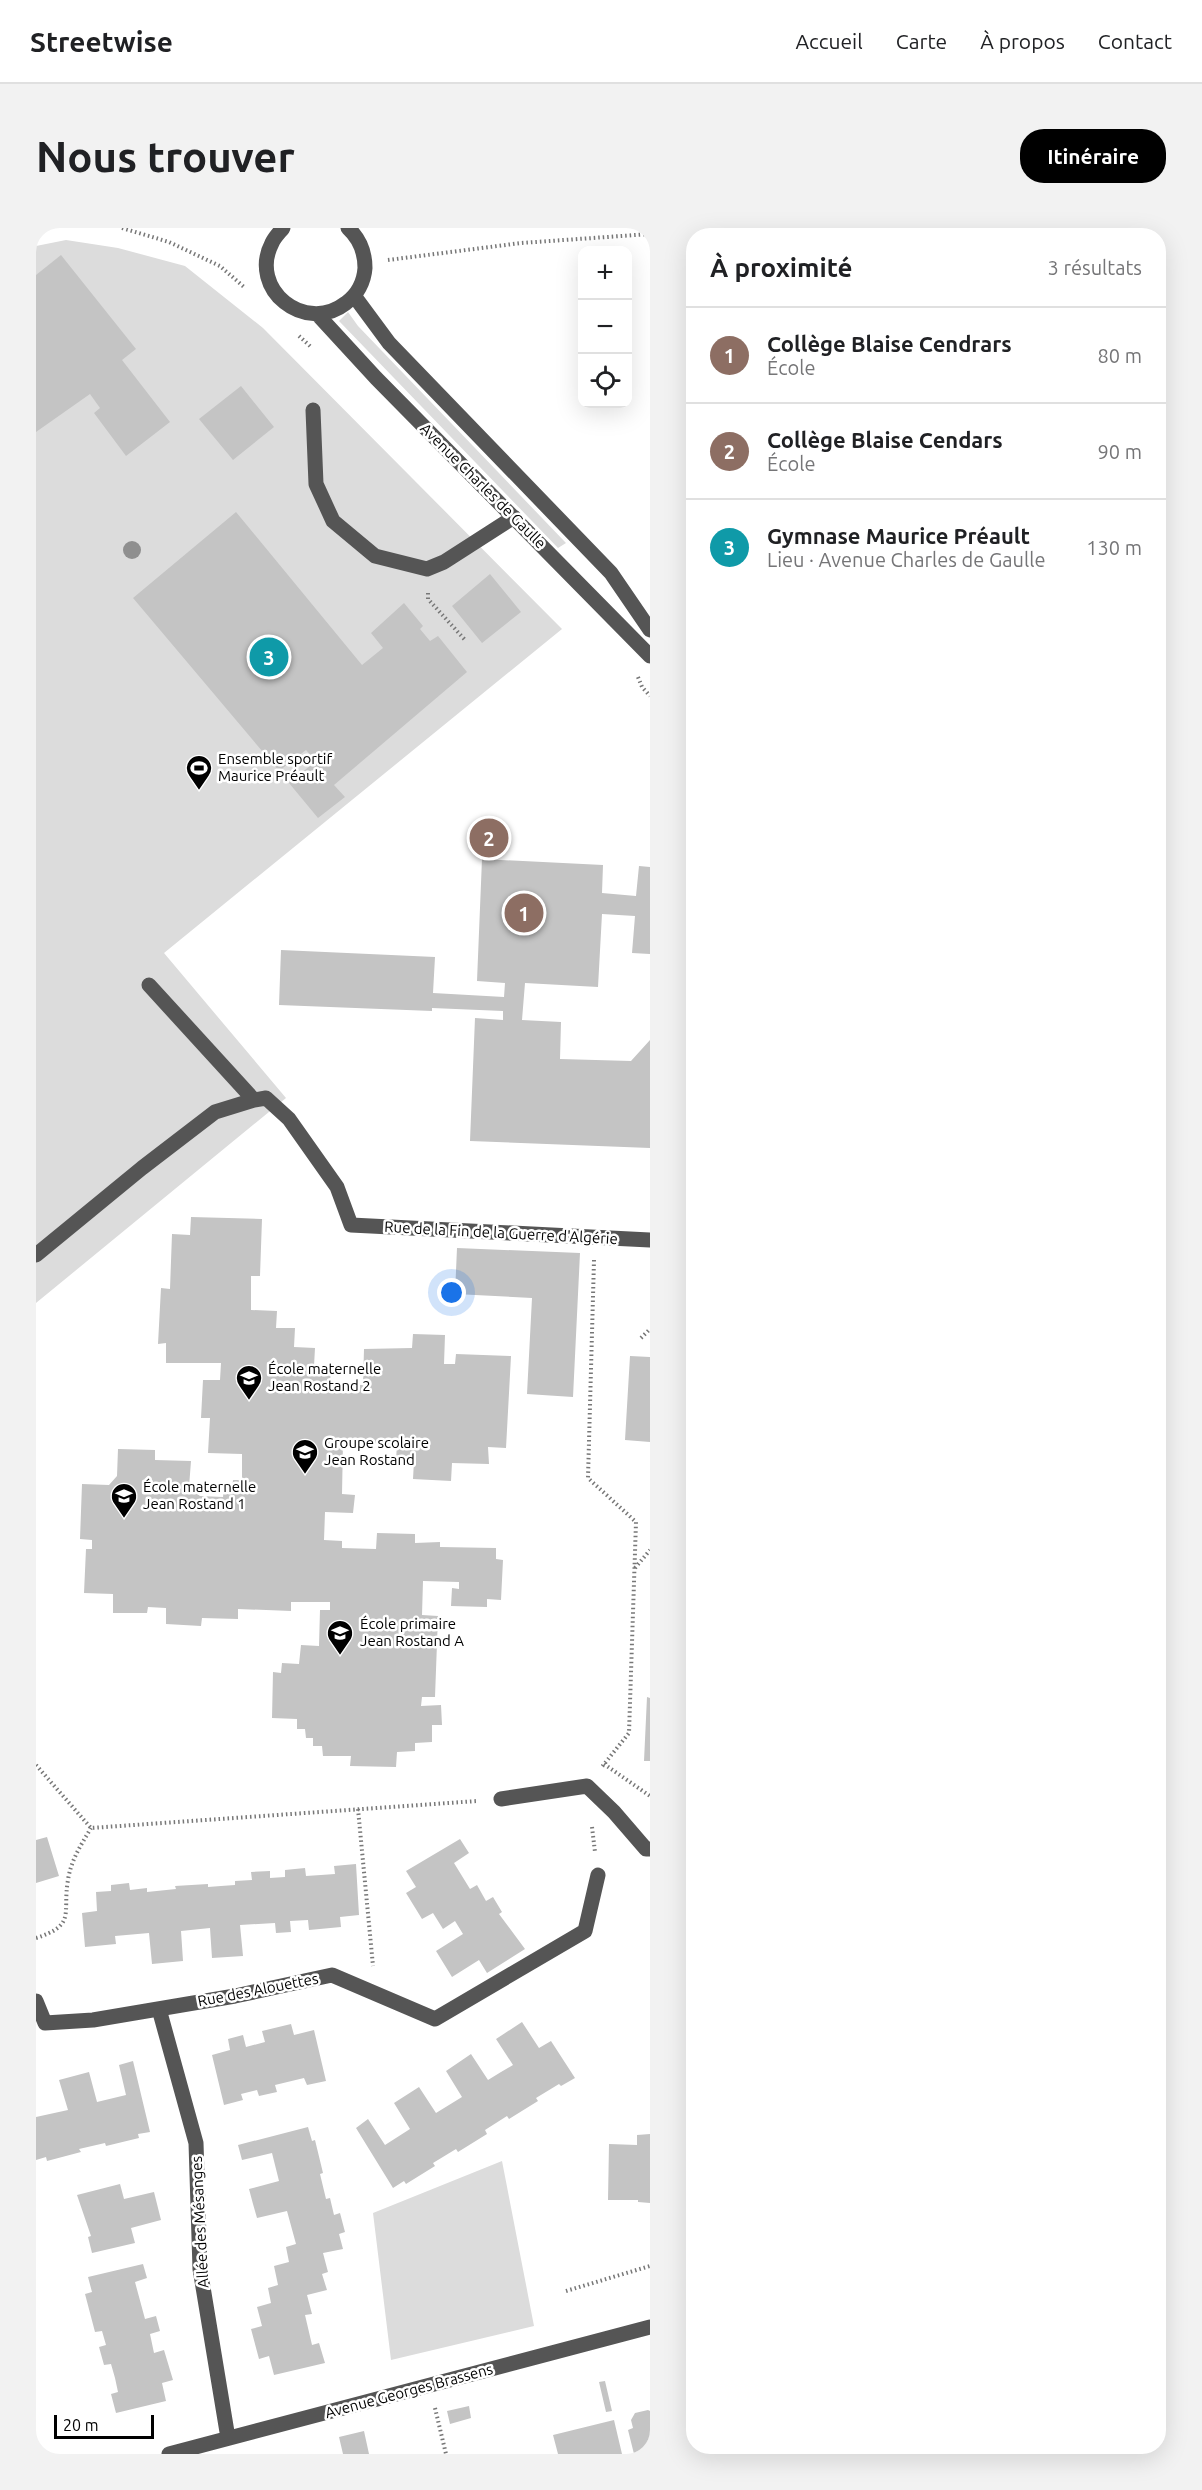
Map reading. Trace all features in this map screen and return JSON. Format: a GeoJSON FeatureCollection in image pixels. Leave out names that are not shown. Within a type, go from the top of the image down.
{"type":"FeatureCollection","features":[{"type":"Feature","properties":{"kind":"street"},"geometry":{"type":"LineString","coordinates":[[283,228],[271,243],[267,263],[270,283],[281,300],[298,311],[318,315],[338,310],[355,297],[364,277],[365,255],[356,235],[348,228]]}},
{"type":"Feature","properties":{"kind":"street","name":"Avenue Charles de Gaulle"},"geometry":{"type":"LineString","coordinates":[[355,297],[389,343],[611,573],[650,630]]}},
{"type":"Feature","properties":{"kind":"street","name":"Avenue Charles de Gaulle"},"geometry":{"type":"LineString","coordinates":[[318,315],[376,378],[650,656]]}},
{"type":"Feature","properties":{"kind":"street"},"geometry":{"type":"LineString","coordinates":[[313,410],[316,484],[333,521],[375,556],[427,569],[444,562],[514,517]]}},
{"type":"Feature","properties":{"kind":"street"},"geometry":{"type":"LineString","coordinates":[[36,1255],[142,1168],[215,1113],[254,1100],[149,986]]}},
{"type":"Feature","properties":{"kind":"street","name":"Rue de la Fin de la Guerre d'Algérie"},"geometry":{"type":"LineString","coordinates":[[254,1100],[266,1098],[289,1119],[337,1187],[351,1224],[594,1239],[650,1240]]}},
{"type":"Feature","properties":{"kind":"street"},"geometry":{"type":"LineString","coordinates":[[501,1799],[587,1786],[614,1812],[646,1849],[650,1849]]}},
{"type":"Feature","properties":{"kind":"street","name":"Rue des Alouettes"},"geometry":{"type":"LineString","coordinates":[[36,2001],[45,2023],[93,2020],[235,1996],[332,1975],[435,2019],[585,1931],[598,1875]]}},
{"type":"Feature","properties":{"kind":"street","name":"Allée des Mésanges"},"geometry":{"type":"LineString","coordinates":[[159,2009],[196,2143],[200,2269],[228,2438]]}},
{"type":"Feature","properties":{"kind":"street","name":"Avenue Georges Brassens"},"geometry":{"type":"LineString","coordinates":[[169,2454],[650,2328]]}},
{"type":"Feature","properties":{"kind":"path"},"geometry":{"type":"LineString","coordinates":[[365,263],[521,243],[650,234]]}},
{"type":"Feature","properties":{"kind":"path"},"geometry":{"type":"LineString","coordinates":[[427,569],[428,599],[466,641]]}},
{"type":"Feature","properties":{"kind":"path"},"geometry":{"type":"LineString","coordinates":[[594,1239],[588,1478],[636,1522],[629,1733],[587,1786],[598,1875]]}},
{"type":"Feature","properties":{"kind":"path"},"geometry":{"type":"LineString","coordinates":[[641,1338],[650,1329]]}},
{"type":"Feature","properties":{"kind":"path"},"geometry":{"type":"LineString","coordinates":[[634,1568],[650,1550]]}},
{"type":"Feature","properties":{"kind":"path"},"geometry":{"type":"LineString","coordinates":[[604,1764],[650,1796]]}},
{"type":"Feature","properties":{"kind":"path"},"geometry":{"type":"LineString","coordinates":[[36,1765],[91,1828]]}},
{"type":"Feature","properties":{"kind":"path"},"geometry":{"type":"LineString","coordinates":[[91,1828],[501,1799]]}},
{"type":"Feature","properties":{"kind":"path"},"geometry":{"type":"LineString","coordinates":[[358,1809],[375,1993]]}},
{"type":"Feature","properties":{"kind":"path"},"geometry":{"type":"LineString","coordinates":[[36,1938],[56,1932],[66,1918],[68,1881],[74,1856],[91,1828]]}},
{"type":"Feature","properties":{"kind":"path"},"geometry":{"type":"LineString","coordinates":[[566,2291],[650,2266]]}},
{"type":"Feature","properties":{"kind":"path"},"geometry":{"type":"LineString","coordinates":[[429,2385],[446,2454]]}},
{"type":"Feature","properties":{"kind":"shaded area","name":"Ensemble sportif Maurice Préault"},"geometry":{"type":"Polygon","coordinates":[[[66,240],[118,248],[185,266],[263,328],[562,629],[164,953],[286,1098],[36,1303],[36,246],[66,240]]]}},
{"type":"Feature","properties":{"kind":"shaded area"},"geometry":{"type":"Polygon","coordinates":[[[348,312],[358,326],[566,543],[558,548],[339,321],[348,312]]]}},
{"type":"Feature","properties":{"kind":"shaded area"},"geometry":{"type":"Polygon","coordinates":[[[502,2161],[534,2326],[391,2360],[373,2213],[502,2161]]]}},
{"type":"Feature","properties":{"kind":"building"},"geometry":{"type":"Polygon","coordinates":[[[61,255],[136,349],[122,360],[170,422],[126,456],[94,413],[100,408],[90,394],[36,432],[36,275],[61,255]]]}},
{"type":"Feature","properties":{"kind":"building"},"geometry":{"type":"Polygon","coordinates":[[[241,386],[274,427],[233,460],[199,419],[241,386]]]}},
{"type":"Feature","properties":{"kind":"building"},"geometry":{"type":"Polygon","coordinates":[[[236,512],[362,665],[383,648],[371,633],[404,603],[423,626],[420,629],[430,641],[438,636],[467,672],[334,785],[345,797],[318,818],[289,783],[316,761],[306,750],[279,771],[133,598],[236,512]]]}},
{"type":"Feature","properties":{"kind":"building"},"geometry":{"type":"Polygon","coordinates":[[[490,574],[521,612],[482,643],[452,606],[490,574]]]}},
{"type":"Feature","properties":{"kind":"building"},"geometry":{"type":"Polygon","coordinates":[[[482,859],[603,865],[602,893],[636,896],[639,866],[650,867],[650,954],[632,953],[635,916],[602,914],[598,987],[525,983],[522,1020],[561,1022],[560,1059],[631,1061],[650,1040],[650,1148],[470,1141],[475,1018],[503,1020],[503,1011],[432,1008],[432,1011],[279,1005],[281,950],[435,957],[433,993],[504,997],[505,983],[477,981],[482,859]]]}},
{"type":"Feature","properties":{"kind":"building"},"geometry":{"type":"Polygon","coordinates":[[[191,1217],[262,1219],[260,1276],[251,1276],[251,1310],[277,1311],[276,1328],[295,1328],[294,1347],[315,1348],[314,1366],[331,1367],[330,1384],[363,1385],[364,1349],[412,1348],[413,1334],[445,1335],[444,1364],[455,1364],[456,1354],[511,1356],[506,1448],[488,1447],[489,1464],[452,1463],[451,1481],[413,1479],[414,1461],[396,1460],[397,1444],[343,1442],[342,1494],[355,1495],[353,1513],[325,1512],[324,1540],[342,1541],[342,1548],[376,1549],[377,1533],[415,1534],[415,1543],[440,1542],[440,1547],[496,1548],[496,1559],[503,1560],[501,1600],[487,1599],[487,1607],[451,1606],[452,1588],[459,1589],[459,1582],[423,1581],[422,1615],[438,1616],[435,1697],[422,1697],[421,1706],[441,1705],[442,1725],[432,1725],[432,1742],[415,1743],[415,1751],[397,1752],[396,1767],[350,1766],[351,1756],[323,1756],[322,1746],[313,1746],[313,1738],[306,1738],[305,1729],[297,1729],[297,1719],[272,1718],[273,1672],[281,1673],[282,1663],[299,1664],[301,1645],[319,1646],[320,1610],[330,1610],[330,1602],[291,1602],[291,1611],[238,1609],[238,1619],[202,1618],[201,1626],[166,1624],[166,1608],[148,1607],[147,1613],[113,1613],[113,1594],[84,1593],[86,1549],[92,1549],[92,1540],[80,1539],[82,1484],[109,1485],[117,1476],[118,1449],[155,1450],[155,1460],[191,1461],[189,1487],[200,1496],[223,1497],[224,1488],[232,1489],[233,1480],[242,1480],[242,1454],[208,1453],[210,1418],[201,1418],[203,1380],[220,1380],[221,1363],[166,1363],[166,1343],[158,1344],[161,1288],[170,1289],[172,1234],[190,1235],[191,1217]]]}},
{"type":"Feature","properties":{"kind":"building"},"geometry":{"type":"Polygon","coordinates":[[[457,1248],[580,1253],[573,1397],[527,1394],[532,1298],[455,1294],[457,1248]]]}},
{"type":"Feature","properties":{"kind":"building"},"geometry":{"type":"Polygon","coordinates":[[[630,1356],[650,1357],[650,1442],[625,1440],[630,1356]]]}},
{"type":"Feature","properties":{"kind":"building"},"geometry":{"type":"Polygon","coordinates":[[[647,1697],[650,1698],[650,1761],[644,1761],[647,1697]]]}},
{"type":"Feature","properties":{"kind":"building"},"geometry":{"type":"Polygon","coordinates":[[[47,1837],[59,1876],[36,1883],[36,1840],[47,1837]]]}},
{"type":"Feature","properties":{"kind":"building"},"geometry":{"type":"Polygon","coordinates":[[[460,1839],[469,1853],[454,1863],[470,1889],[477,1885],[486,1901],[493,1897],[502,1912],[499,1914],[525,1949],[487,1973],[479,1960],[452,1977],[436,1951],[463,1934],[455,1921],[443,1929],[433,1913],[422,1919],[406,1893],[416,1887],[406,1871],[460,1839]]]}},
{"type":"Feature","properties":{"kind":"building"},"geometry":{"type":"Polygon","coordinates":[[[356,1864],[359,1915],[340,1917],[341,1927],[309,1930],[308,1920],[290,1921],[291,1932],[276,1933],[275,1923],[240,1925],[243,1956],[212,1958],[210,1928],[181,1931],[183,1961],[152,1964],[149,1933],[115,1936],[116,1944],[85,1947],[82,1913],[97,1911],[96,1892],[111,1891],[111,1885],[129,1883],[130,1890],[147,1888],[147,1892],[176,1889],[175,1886],[235,1885],[235,1881],[252,1880],[251,1872],[270,1871],[270,1878],[285,1877],[285,1870],[305,1868],[306,1876],[335,1874],[334,1866],[356,1864]]]}},
{"type":"Feature","properties":{"kind":"building"},"geometry":{"type":"Polygon","coordinates":[[[522,2022],[539,2048],[551,2041],[575,2078],[561,2086],[559,2084],[536,2098],[538,2101],[509,2119],[507,2116],[485,2130],[487,2134],[458,2152],[456,2149],[433,2163],[435,2166],[406,2184],[404,2181],[393,2188],[356,2128],[368,2119],[385,2145],[410,2129],[394,2103],[419,2087],[436,2113],[462,2097],[446,2071],[471,2054],[488,2080],[513,2065],[496,2039],[522,2022]]]}},
{"type":"Feature","properties":{"kind":"building"},"geometry":{"type":"Polygon","coordinates":[[[291,2024],[294,2035],[314,2030],[326,2081],[307,2085],[304,2078],[275,2085],[277,2092],[259,2096],[257,2090],[241,2094],[243,2100],[224,2105],[212,2055],[230,2050],[228,2039],[243,2035],[246,2047],[265,2042],[262,2031],[291,2024]]]}},
{"type":"Feature","properties":{"kind":"building"},"geometry":{"type":"Polygon","coordinates":[[[133,2061],[150,2132],[138,2134],[139,2138],[106,2146],[105,2143],[79,2149],[81,2152],[47,2161],[46,2157],[36,2160],[36,2117],[68,2110],[59,2080],[89,2072],[97,2102],[126,2095],[119,2065],[133,2061]]]}},
{"type":"Feature","properties":{"kind":"building"},"geometry":{"type":"Polygon","coordinates":[[[308,2127],[312,2141],[315,2140],[323,2173],[320,2174],[326,2199],[330,2198],[334,2215],[340,2213],[345,2232],[339,2234],[343,2249],[323,2253],[328,2272],[322,2274],[327,2290],[307,2295],[312,2314],[305,2315],[312,2345],[319,2343],[325,2363],[274,2375],[269,2356],[259,2359],[251,2329],[262,2326],[257,2307],[271,2303],[268,2288],[278,2285],[274,2266],[289,2262],[286,2247],[296,2244],[287,2211],[257,2218],[249,2189],[279,2181],[272,2153],[242,2160],[238,2145],[308,2127]]]}},
{"type":"Feature","properties":{"kind":"building"},"geometry":{"type":"Polygon","coordinates":[[[650,2134],[650,2203],[638,2202],[638,2200],[608,2200],[609,2144],[637,2145],[637,2135],[650,2134]]]}},
{"type":"Feature","properties":{"kind":"building"},"geometry":{"type":"Polygon","coordinates":[[[120,2184],[124,2199],[154,2192],[161,2220],[131,2228],[135,2243],[92,2253],[88,2237],[91,2236],[77,2195],[120,2184]]]}},
{"type":"Feature","properties":{"kind":"building"},"geometry":{"type":"Polygon","coordinates":[[[143,2264],[147,2278],[135,2282],[145,2319],[156,2316],[160,2331],[150,2334],[154,2353],[164,2350],[173,2380],[162,2383],[166,2401],[116,2413],[111,2394],[118,2392],[115,2378],[111,2364],[104,2365],[99,2347],[106,2345],[102,2331],[95,2332],[85,2294],[92,2292],[88,2277],[143,2264]]]}},
{"type":"Feature","properties":{"kind":"building"},"geometry":{"type":"Polygon","coordinates":[[[605,2381],[612,2411],[606,2412],[599,2382],[605,2381]]]}},
{"type":"Feature","properties":{"kind":"building"},"geometry":{"type":"Polygon","coordinates":[[[469,2406],[471,2418],[450,2424],[447,2411],[469,2406]]]}},
{"type":"Feature","properties":{"kind":"building"},"geometry":{"type":"Polygon","coordinates":[[[650,2411],[650,2454],[634,2454],[628,2430],[633,2428],[631,2420],[635,2413],[650,2411]]]}},
{"type":"Feature","properties":{"kind":"building"},"geometry":{"type":"Polygon","coordinates":[[[614,2420],[622,2454],[558,2454],[553,2435],[614,2420]]]}},
{"type":"Feature","properties":{"kind":"building"},"geometry":{"type":"Polygon","coordinates":[[[364,2431],[369,2454],[343,2454],[339,2437],[364,2431]]]}},
{"type":"Feature","properties":{"kind":"place","name":"Gymnase Maurice Préault"},"geometry":{"type":"Point","coordinates":[269,657]}},
{"type":"Feature","properties":{"kind":"place","name":"Ensemble sportif Maurice Préault"},"geometry":{"type":"Point","coordinates":[199,791]}},
{"type":"Feature","properties":{"kind":"place","name":"Collège Blaise Cendars"},"geometry":{"type":"Point","coordinates":[489,838]}},
{"type":"Feature","properties":{"kind":"place","name":"Collège Blaise Cendrars"},"geometry":{"type":"Point","coordinates":[524,913]}},
{"type":"Feature","properties":{"kind":"place","name":"École maternelle Jean Rostand 2"},"geometry":{"type":"Point","coordinates":[249,1401]}},
{"type":"Feature","properties":{"kind":"place","name":"Groupe scolaire Jean Rostand"},"geometry":{"type":"Point","coordinates":[305,1475]}},
{"type":"Feature","properties":{"kind":"place","name":"École maternelle Jean Rostand 1"},"geometry":{"type":"Point","coordinates":[124,1519]}},
{"type":"Feature","properties":{"kind":"place","name":"École primaire Jean Rostand A"},"geometry":{"type":"Point","coordinates":[340,1656]}}]}
